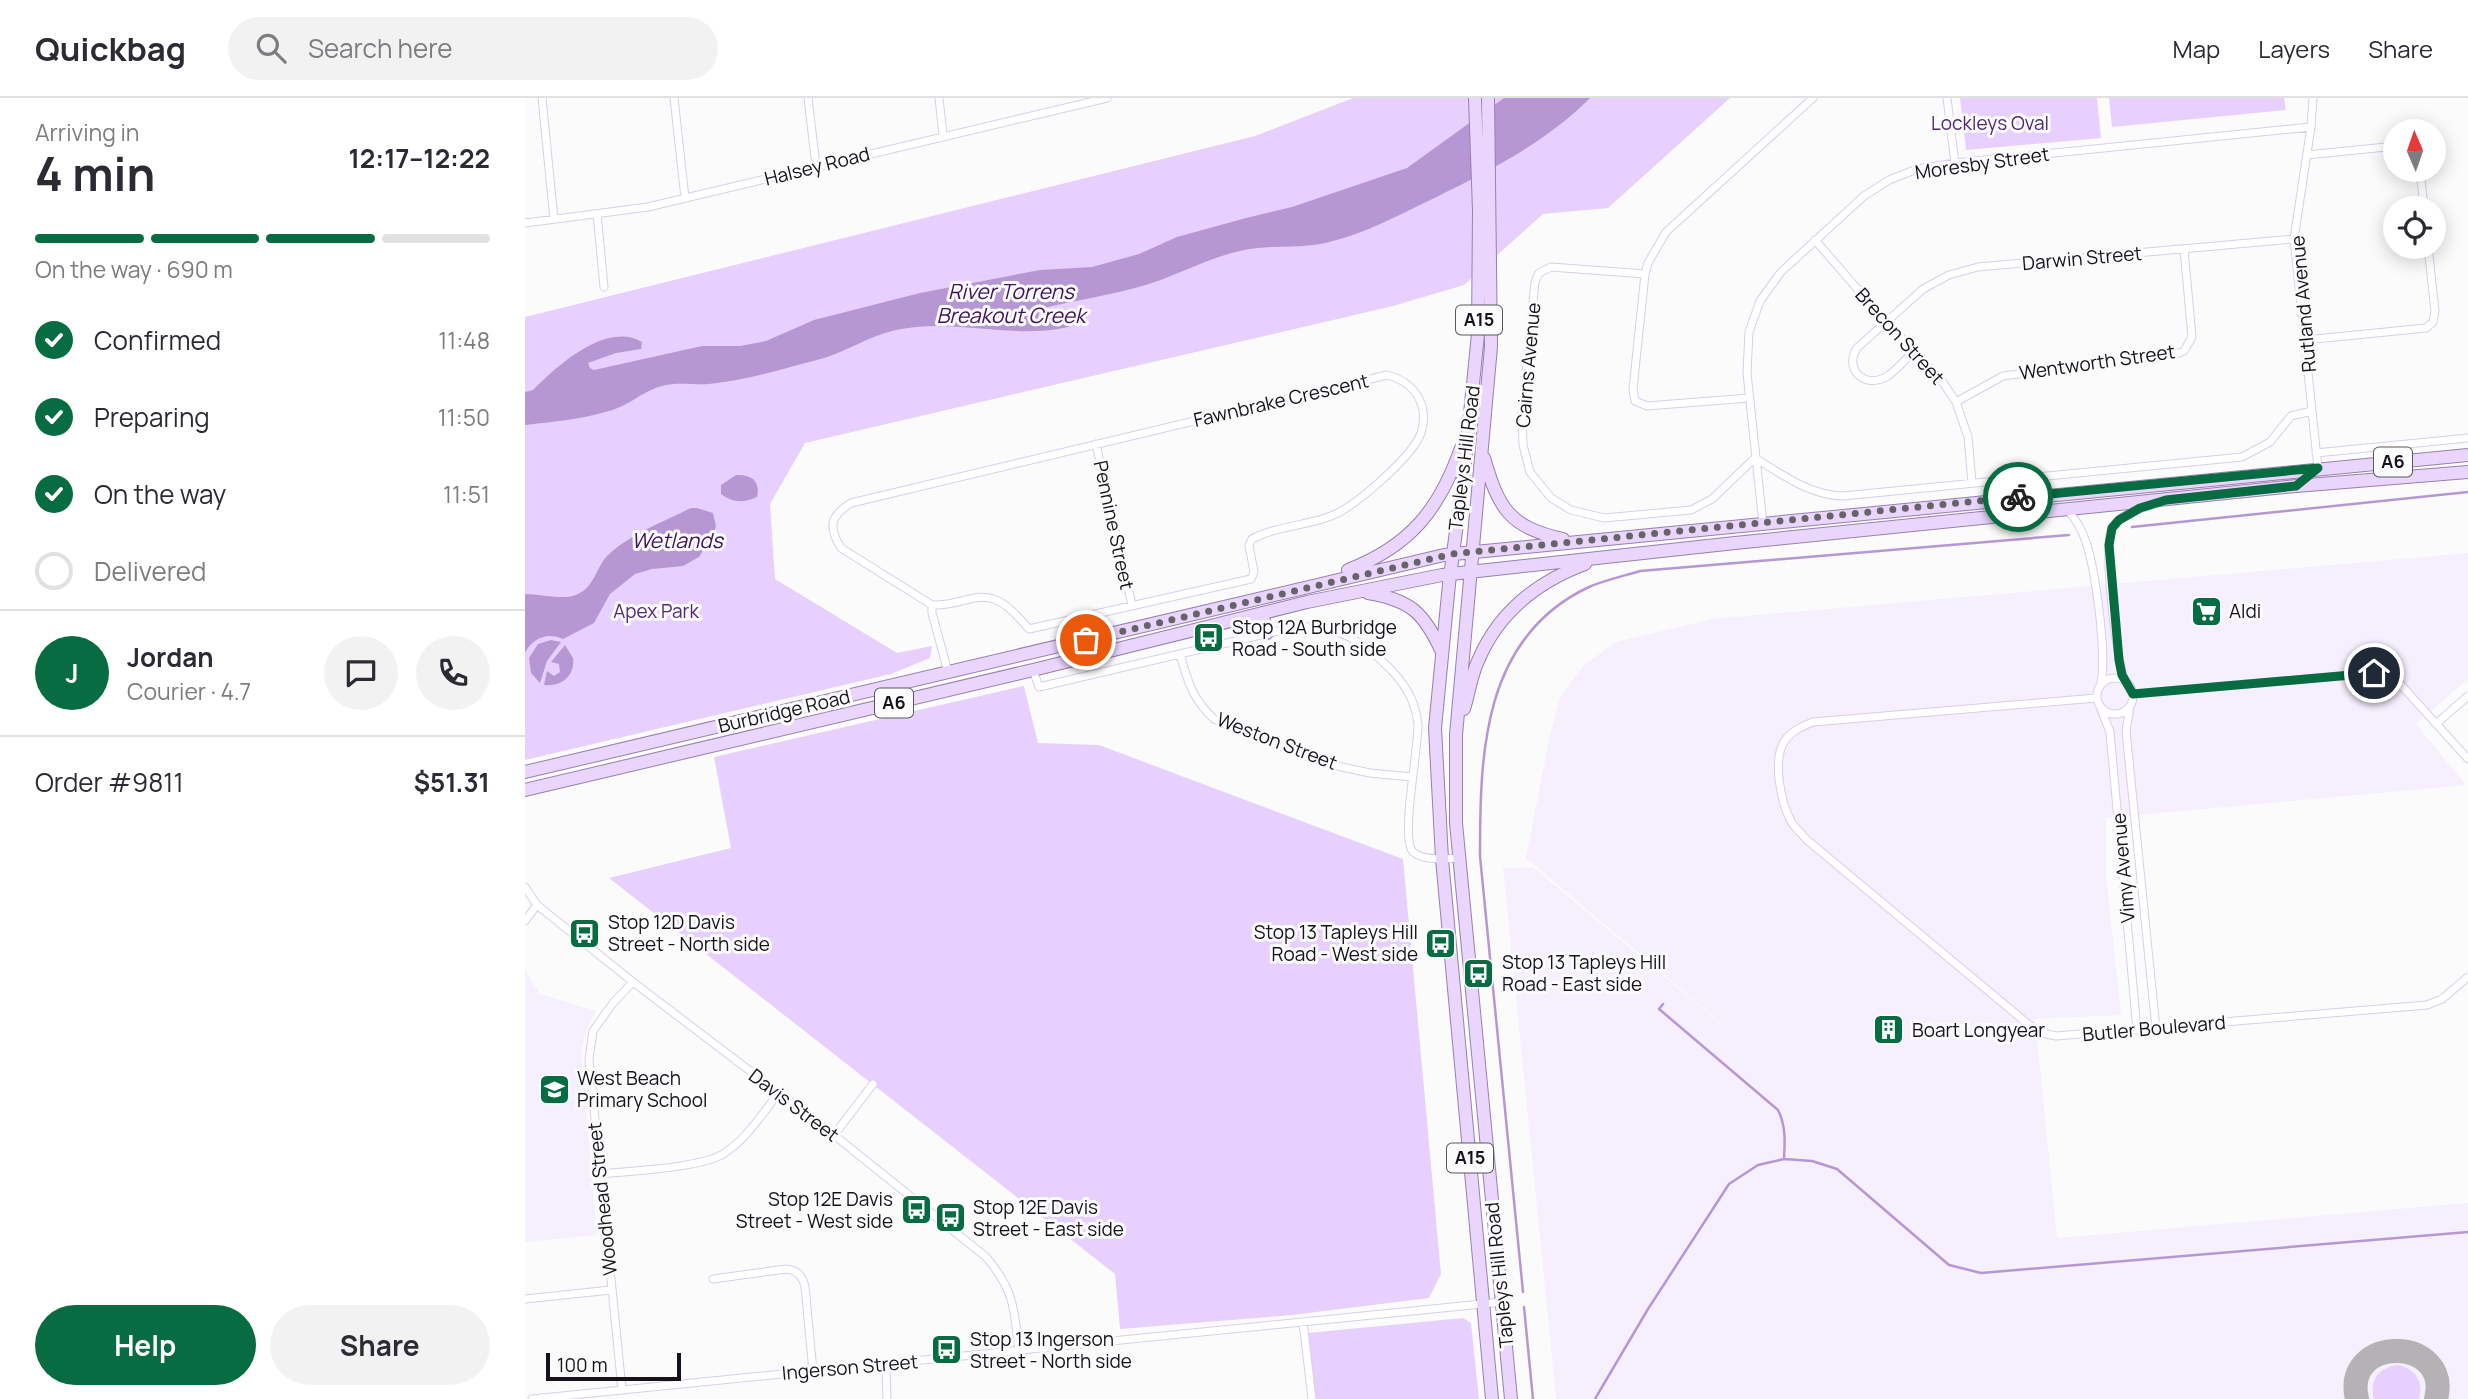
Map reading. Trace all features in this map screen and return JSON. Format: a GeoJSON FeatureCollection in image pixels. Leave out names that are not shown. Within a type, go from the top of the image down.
{"type":"FeatureCollection","features":[{"type":"Feature","properties":{"kind":"main road","name":"Tapleys Hill Road"},"geometry":{"type":"LineString","coordinates":[[1475,98],[1491,336],[1456,735],[1456,823],[1511,1399]]}},
{"type":"Feature","properties":{"kind":"main road","name":"Tapleys Hill Road"},"geometry":{"type":"LineString","coordinates":[[1488,98],[1479,311],[1435,728],[1441,859],[1492,1399]]}},
{"type":"Feature","properties":{"kind":"main road"},"geometry":{"type":"LineString","coordinates":[[1330,582],[1339,574],[1382,555],[1415,529],[1440,496],[1452,473],[1468,429]]}},
{"type":"Feature","properties":{"kind":"main road"},"geometry":{"type":"LineString","coordinates":[[1482,451],[1493,489],[1513,518],[1534,531],[1574,541]]}},
{"type":"Feature","properties":{"kind":"main road","name":"A6"},"geometry":{"type":"LineString","coordinates":[[1452,554],[2468,455]]}},
{"type":"Feature","properties":{"kind":"main road"},"geometry":{"type":"LineString","coordinates":[[2296,486],[2318,468],[2333,484]]}},
{"type":"Feature","properties":{"kind":"main road","name":"A6"},"geometry":{"type":"LineString","coordinates":[[1450,574],[2296,486],[2468,472]]}},
{"type":"Feature","properties":{"kind":"main road"},"geometry":{"type":"LineString","coordinates":[[1735,543],[1763,524],[1781,539]]}},
{"type":"Feature","properties":{"kind":"main road","name":"Burbridge Road"},"geometry":{"type":"LineString","coordinates":[[525,772],[1452,554]]}},
{"type":"Feature","properties":{"kind":"main road"},"geometry":{"type":"LineString","coordinates":[[1456,735],[1478,660],[1492,634],[1512,608],[1544,582],[1601,558]]}},
{"type":"Feature","properties":{"kind":"main road","name":"Burbridge Road"},"geometry":{"type":"LineString","coordinates":[[525,790],[1262,614],[1450,574]]}},
{"type":"Feature","properties":{"kind":"main road"},"geometry":{"type":"LineString","coordinates":[[1357,592],[1395,599],[1413,608],[1430,627],[1442,652]]}},
{"type":"Feature","properties":{"kind":"main road"},"geometry":{"type":"LineString","coordinates":[[1262,614],[1267,634]]}},
{"type":"Feature","properties":{"kind":"main road"},"geometry":{"type":"LineString","coordinates":[[1081,618],[1090,656]]}},
{"type":"Feature","properties":{"kind":"street"},"geometry":{"type":"LineString","coordinates":[[542,98],[554,219]]}},
{"type":"Feature","properties":{"kind":"street"},"geometry":{"type":"LineString","coordinates":[[674,98],[685,198]]}},
{"type":"Feature","properties":{"kind":"street"},"geometry":{"type":"LineString","coordinates":[[808,98],[816,166]]}},
{"type":"Feature","properties":{"kind":"street"},"geometry":{"type":"LineString","coordinates":[[939,98],[943,135]]}},
{"type":"Feature","properties":{"kind":"street","name":"Halsey Road"},"geometry":{"type":"LineString","coordinates":[[525,223],[648,207],[1075,102],[1107,98]]}},
{"type":"Feature","properties":{"kind":"street"},"geometry":{"type":"LineString","coordinates":[[1749,398],[1647,406],[1635,401],[1633,389],[1645,274],[1648,263],[1666,232],[1813,98]]}},
{"type":"Feature","properties":{"kind":"street"},"geometry":{"type":"LineString","coordinates":[[1947,98],[1955,163]]}},
{"type":"Feature","properties":{"kind":"street","name":"Rutland Avenue"},"geometry":{"type":"LineString","coordinates":[[2313,98],[2294,239],[2318,468]]}},
{"type":"Feature","properties":{"kind":"street","name":"Moresby Street"},"geometry":{"type":"LineString","coordinates":[[1763,524],[1747,373],[1749,332],[1761,301],[1781,272],[1864,196],[1889,180],[1917,169],[1955,163],[2311,127]]}},
{"type":"Feature","properties":{"kind":"street"},"geometry":{"type":"LineString","coordinates":[[2307,155],[2383,147]]}},
{"type":"Feature","properties":{"kind":"street"},"geometry":{"type":"LineString","coordinates":[[597,214],[604,287]]}},
{"type":"Feature","properties":{"kind":"street","name":"Darwin Street"},"geometry":{"type":"LineString","coordinates":[[1914,351],[1887,377],[1868,381],[1857,375],[1852,366],[1854,353],[1886,322],[1923,289],[1949,275],[1978,267],[2294,239]]}},
{"type":"Feature","properties":{"kind":"street","name":"Brecon Street"},"geometry":{"type":"LineString","coordinates":[[1815,240],[1886,322],[1940,378],[1956,402],[1968,437],[1972,483]]}},
{"type":"Feature","properties":{"kind":"street","name":"Wentworth Street"},"geometry":{"type":"LineString","coordinates":[[1956,402],[2003,376],[2183,351],[2192,337],[2184,248]]}},
{"type":"Feature","properties":{"kind":"street"},"geometry":{"type":"LineString","coordinates":[[2305,340],[2426,328],[2433,322],[2435,311],[2429,259]]}},
{"type":"Feature","properties":{"kind":"street","name":"Cairns Avenue"},"geometry":{"type":"LineString","coordinates":[[1645,274],[1551,267],[1539,273],[1535,282],[1523,414],[1523,445],[1530,472],[1551,498],[1571,510],[1604,518],[1691,510],[1712,499],[1755,458]]}},
{"type":"Feature","properties":{"kind":"street","name":"Fawnbrake Crescent"},"geometry":{"type":"LineString","coordinates":[[1387,375],[1406,383],[1413,390],[1423,410],[1424,423],[1418,440],[1376,486],[1356,503],[1331,516],[1252,539],[1249,545],[1254,572],[1251,579],[1081,618],[1029,629],[1010,607],[995,598],[975,597],[944,606],[932,605],[841,548],[834,537],[832,525],[839,511],[851,503],[1096,444],[1387,375]]}},
{"type":"Feature","properties":{"kind":"street"},"geometry":{"type":"LineString","coordinates":[[1755,458],[1810,491],[1827,496],[1843,496],[2242,457],[2270,442],[2291,416],[2312,411]]}},
{"type":"Feature","properties":{"kind":"street"},"geometry":{"type":"LineString","coordinates":[[2316,453],[2468,438]]}},
{"type":"Feature","properties":{"kind":"street","name":"Pennine Street"},"geometry":{"type":"LineString","coordinates":[[1096,444],[1132,605]]}},
{"type":"Feature","properties":{"kind":"street"},"geometry":{"type":"LineString","coordinates":[[2068,510],[2081,528],[2094,576],[2103,660],[2101,683],[2096,698],[2101,709],[2115,714],[2130,706],[2133,694],[2119,660],[2110,536],[2112,528],[2127,514],[2166,500]]}},
{"type":"Feature","properties":{"kind":"street"},"geometry":{"type":"LineString","coordinates":[[932,605],[948,672]]}},
{"type":"Feature","properties":{"kind":"street"},"geometry":{"type":"LineString","coordinates":[[1033,670],[1039,687],[1311,626],[1342,632],[1362,644],[1394,672],[1411,699],[1417,724],[1410,847],[1414,853],[1441,859],[1461,858]]}},
{"type":"Feature","properties":{"kind":"street","name":"Weston Street"},"geometry":{"type":"LineString","coordinates":[[1180,654],[1193,695],[1201,708],[1213,719],[1323,763],[1370,774],[1412,777]]}},
{"type":"Feature","properties":{"kind":"street"},"geometry":{"type":"LineString","coordinates":[[2133,694],[2374,673],[2393,678],[2402,685],[2468,759]]}},
{"type":"Feature","properties":{"kind":"street"},"geometry":{"type":"LineString","coordinates":[[2101,683],[2114,677],[2125,680]]}},
{"type":"Feature","properties":{"kind":"street"},"geometry":{"type":"LineString","coordinates":[[2437,723],[2468,696]]}},
{"type":"Feature","properties":{"kind":"street","name":"Butler Boulevard"},"geometry":{"type":"LineString","coordinates":[[2096,698],[1813,722],[1791,734],[1777,757],[1784,804],[1793,825],[1807,839],[2042,1033],[2056,1036],[2156,1029],[2427,1005],[2442,999],[2468,977]]}},
{"type":"Feature","properties":{"kind":"street","name":"Vimy Avenue"},"geometry":{"type":"LineString","coordinates":[[2130,706],[2126,731],[2156,1029]]}},
{"type":"Feature","properties":{"kind":"street","name":"Vimy Avenue"},"geometry":{"type":"LineString","coordinates":[[2101,709],[2110,732],[2137,1030]]}},
{"type":"Feature","properties":{"kind":"street","name":"Davis Street"},"geometry":{"type":"LineString","coordinates":[[525,887],[537,905],[633,982],[834,1135],[986,1257],[1004,1277],[1014,1305],[1019,1351]]}},
{"type":"Feature","properties":{"kind":"street"},"geometry":{"type":"LineString","coordinates":[[525,921],[537,905]]}},
{"type":"Feature","properties":{"kind":"street","name":"Woodhead Street"},"geometry":{"type":"LineString","coordinates":[[622,1389],[589,1059],[593,1031],[613,1003],[633,982]]}},
{"type":"Feature","properties":{"kind":"street"},"geometry":{"type":"LineString","coordinates":[[834,1135],[873,1084]]}},
{"type":"Feature","properties":{"kind":"street"},"geometry":{"type":"LineString","coordinates":[[600,1174],[702,1162],[723,1154],[748,1132],[778,1094]]}},
{"type":"Feature","properties":{"kind":"street"},"geometry":{"type":"LineString","coordinates":[[713,1279],[786,1269],[802,1276],[813,1371]]}},
{"type":"Feature","properties":{"kind":"street"},"geometry":{"type":"LineString","coordinates":[[525,1299],[611,1290]]}},
{"type":"Feature","properties":{"kind":"street","name":"Ingerson Street"},"geometry":{"type":"LineString","coordinates":[[532,1399],[1502,1302]]}},
{"type":"Feature","properties":{"kind":"street"},"geometry":{"type":"LineString","coordinates":[[1303,1322],[1312,1399]]}},
{"type":"Feature","properties":{"kind":"street"},"geometry":{"type":"LineString","coordinates":[[885,1364],[887,1399]]}},
{"type":"Feature","properties":{"kind":"shaded area"},"geometry":{"type":"Polygon","coordinates":[[[2468,553],[2468,679],[2416,724],[2466,785],[2106,818],[2106,876],[2121,1015],[2035,1019],[2057,1238],[2468,1203],[2468,1399],[1556,1399],[1503,868],[1533,867],[1785,1077],[1526,858],[1560,697],[1583,666],[1616,642],[1712,619],[2468,553]]]}},
{"type":"Feature","properties":{"kind":"shaded area","name":"West Beach Primary School"},"geometry":{"type":"Polygon","coordinates":[[[525,970],[540,994],[596,1011],[587,1029],[581,1052],[597,1235],[525,1242],[525,970]]]}},
{"type":"Feature","properties":{"kind":"green space","name":"Apex Park"},"geometry":{"type":"Polygon","coordinates":[[[1353,98],[1730,98],[1608,208],[1543,214],[1464,285],[1393,306],[805,443],[770,504],[775,579],[897,653],[932,646],[930,658],[891,674],[525,760],[525,317],[1255,136],[1353,98]]]}},
{"type":"Feature","properties":{"kind":"green space","name":"Lockleys Oval"},"geometry":{"type":"Polygon","coordinates":[[[1960,98],[2097,98],[2101,138],[1966,150],[1960,98]]]}},
{"type":"Feature","properties":{"kind":"green space"},"geometry":{"type":"Polygon","coordinates":[[[2109,98],[2284,98],[2286,110],[2112,127],[2109,98]]]}},
{"type":"Feature","properties":{"kind":"green space"},"geometry":{"type":"Polygon","coordinates":[[[1024,686],[1038,743],[1099,745],[1403,859],[1441,1274],[1429,1298],[1292,1315],[1120,1329],[1115,1274],[609,878],[731,848],[714,757],[1024,686]]]}},
{"type":"Feature","properties":{"kind":"green space"},"geometry":{"type":"Polygon","coordinates":[[[1463,1318],[1471,1323],[1479,1399],[1316,1399],[1308,1333],[1463,1318]]]}},
{"type":"Feature","properties":{"kind":"green space"},"geometry":{"type":"Polygon","coordinates":[[[2398,1365],[2409,1369],[2417,1377],[2419,1399],[2374,1399],[2374,1380],[2386,1368],[2398,1365]]]}},
{"type":"Feature","properties":{"kind":"water","name":"River Torrens Breakout Creek"},"geometry":{"type":"Polygon","coordinates":[[[1504,98],[1590,98],[1553,130],[1512,157],[1371,228],[1314,245],[1258,248],[1228,254],[1149,284],[1040,309],[1038,317],[1044,321],[1081,311],[1087,316],[1085,322],[1038,331],[943,326],[896,330],[827,357],[763,374],[709,384],[666,385],[609,411],[525,425],[525,392],[533,390],[555,369],[598,342],[613,337],[628,337],[642,342],[641,349],[616,353],[588,363],[594,370],[702,346],[740,346],[766,341],[814,320],[920,293],[1040,270],[1092,267],[1139,254],[1177,237],[1292,207],[1407,168],[1504,98]]]}},
{"type":"Feature","properties":{"kind":"water","name":"Wetlands"},"geometry":{"type":"Polygon","coordinates":[[[736,475],[754,480],[758,487],[757,497],[739,501],[721,494],[721,485],[736,475]]]}},
{"type":"Feature","properties":{"kind":"water","name":"Wetlands"},"geometry":{"type":"Polygon","coordinates":[[[691,508],[713,513],[716,526],[699,557],[683,566],[652,569],[635,574],[610,594],[594,623],[563,639],[546,636],[536,640],[525,653],[525,594],[559,597],[578,594],[588,587],[603,561],[616,548],[647,529],[691,508]]]}},
{"type":"Feature","properties":{"kind":"water"},"geometry":{"type":"Polygon","coordinates":[[[551,640],[561,642],[547,661],[540,683],[531,673],[529,658],[538,644],[551,640]]]}},
{"type":"Feature","properties":{"kind":"water"},"geometry":{"type":"Polygon","coordinates":[[[565,645],[573,658],[572,670],[562,682],[544,685],[547,671],[554,676],[560,672],[559,664],[551,662],[565,645]]]}},
{"type":"Feature","properties":{"kind":"waterway"},"geometry":{"type":"LineString","coordinates":[[2132,527],[2468,492]]}},
{"type":"Feature","properties":{"kind":"waterway"},"geometry":{"type":"LineString","coordinates":[[1523,1292],[1480,856],[1480,817],[1486,739],[1494,702],[1507,667],[1527,636],[1554,609],[1589,587],[1640,571],[2069,535]]}},
{"type":"Feature","properties":{"kind":"waterway"},"geometry":{"type":"LineString","coordinates":[[1663,1004],[1659,1009],[1778,1110],[1784,1128],[1784,1159]]}},
{"type":"Feature","properties":{"kind":"waterway"},"geometry":{"type":"LineString","coordinates":[[1595,1399],[1648,1309],[1729,1184],[1758,1165],[1784,1159],[1812,1161],[1837,1169],[1949,1265],[1981,1273],[2468,1232]]}},
{"type":"Feature","properties":{"kind":"waterway"},"geometry":{"type":"LineString","coordinates":[[1524,1307],[1533,1399]]}},
{"type":"Feature","properties":{"kind":"taxiway"},"geometry":{"type":"LineString","coordinates":[[2357,1399],[2357,1378],[2365,1363],[2380,1354],[2397,1351],[2414,1354],[2428,1363],[2437,1378],[2436,1399]]}},
{"type":"Feature","properties":{"kind":"way so far"},"geometry":{"type":"LineString","coordinates":[[1086,640],[1452,554],[2018,497]]}},
{"type":"Feature","properties":{"kind":"place","name":"Aldi"},"geometry":{"type":"Point","coordinates":[2206,611]}},
{"type":"Feature","properties":{"kind":"place","name":"Stop 12A Burbridge Road - South side"},"geometry":{"type":"Point","coordinates":[1209,638]}},
{"type":"Feature","properties":{"kind":"place","name":"Stop 12D Davis Street - North side"},"geometry":{"type":"Point","coordinates":[585,933]}},
{"type":"Feature","properties":{"kind":"place","name":"Stop 13 Tapleys Hill Road - West side"},"geometry":{"type":"Point","coordinates":[1441,943]}},
{"type":"Feature","properties":{"kind":"place","name":"Stop 13 Tapleys Hill Road - East side"},"geometry":{"type":"Point","coordinates":[1479,973]}},
{"type":"Feature","properties":{"kind":"place","name":"Boart Longyear"},"geometry":{"type":"Point","coordinates":[1889,1030]}},
{"type":"Feature","properties":{"kind":"place","name":"West Beach Primary School"},"geometry":{"type":"Point","coordinates":[554,1089]}},
{"type":"Feature","properties":{"kind":"place","name":"Stop 12E Davis Street - West side"},"geometry":{"type":"Point","coordinates":[916,1210]}},
{"type":"Feature","properties":{"kind":"place","name":"Stop 12E Davis Street - East side"},"geometry":{"type":"Point","coordinates":[950,1218]}},
{"type":"Feature","properties":{"kind":"place","name":"Stop 13 Ingerson Street - North side"},"geometry":{"type":"Point","coordinates":[947,1350]}},
{"type":"Feature","properties":{"kind":"route"},"geometry":{"type":"LineString","coordinates":[[2018,497],[2318,468],[2296,486],[2166,500],[2140,508],[2119,520],[2112,528],[2109,545],[2122,675],[2133,694],[2374,673]]}}]}
